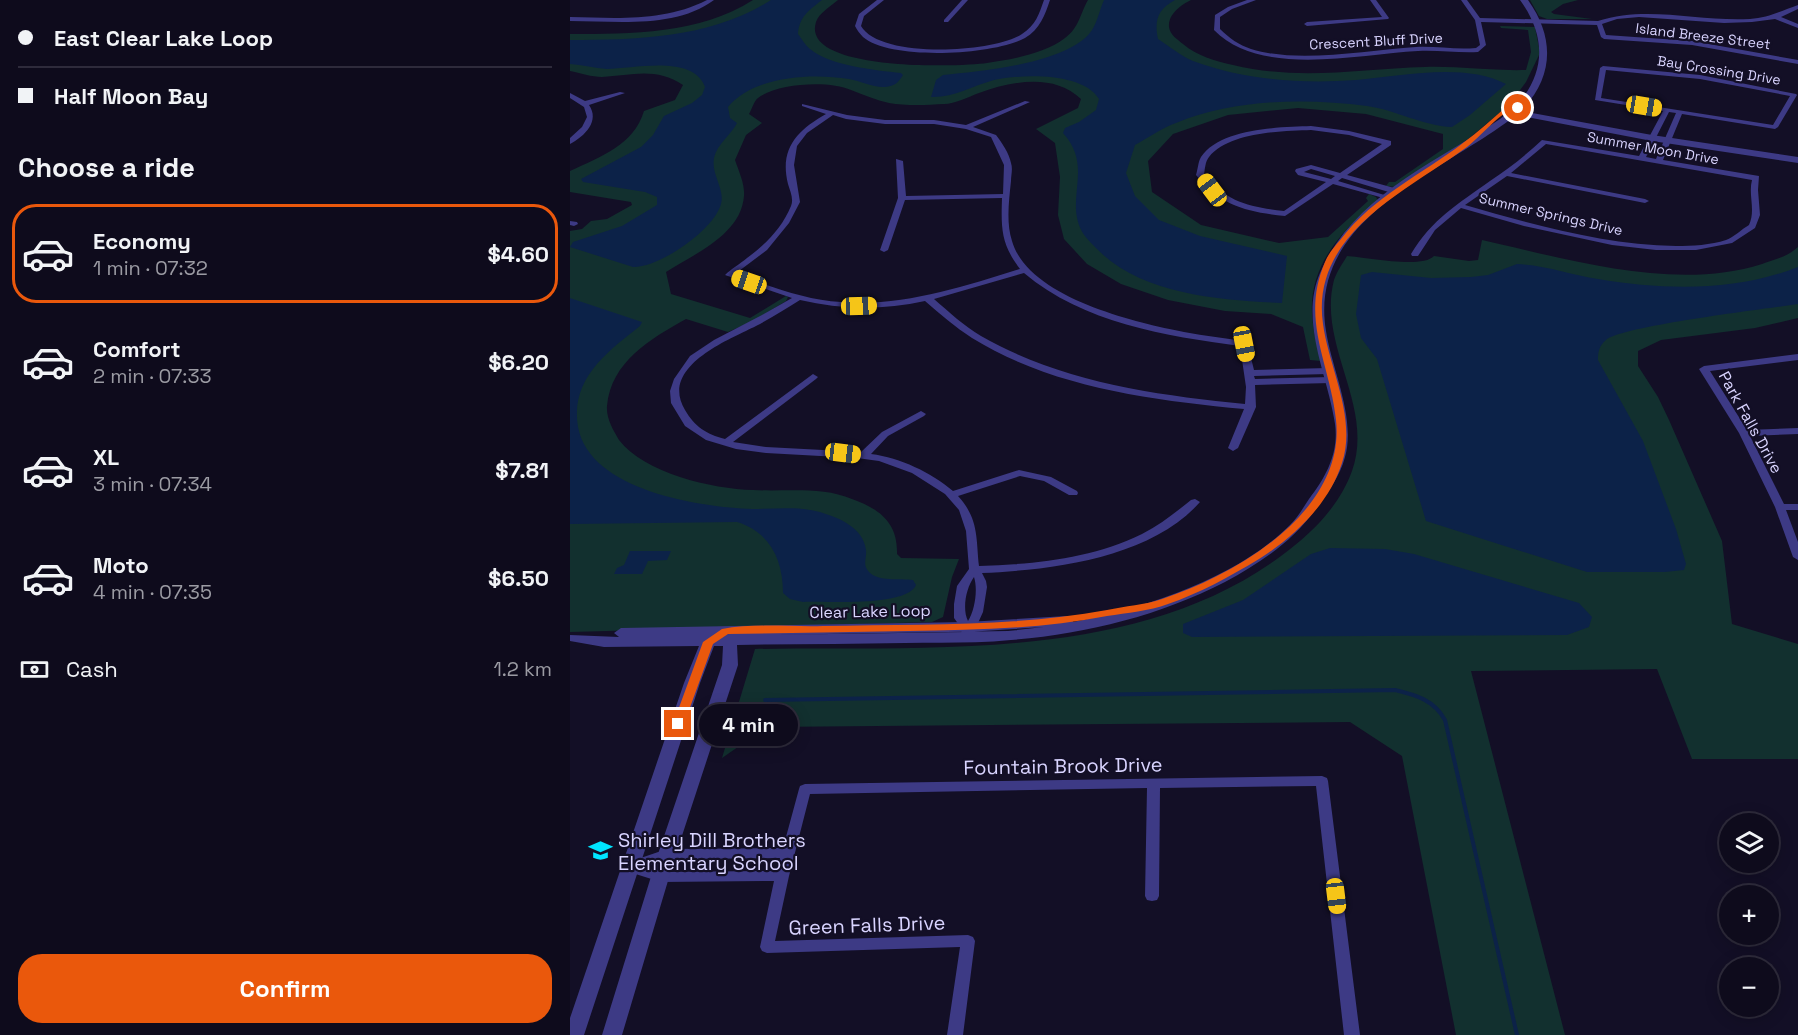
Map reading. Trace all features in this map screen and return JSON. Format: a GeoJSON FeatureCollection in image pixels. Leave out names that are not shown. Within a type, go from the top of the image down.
{"type":"FeatureCollection","features":[{"type":"Feature","properties":{"kind":"street"},"geometry":{"type":"LineString","coordinates":[[570,19],[637,20],[687,10],[711,0]]}},
{"type":"Feature","properties":{"kind":"street"},"geometry":{"type":"LineString","coordinates":[[881,0],[861,15],[858,26],[864,36],[880,44],[918,51],[971,49],[997,45],[1021,36],[1036,26],[1046,0]]}},
{"type":"Feature","properties":{"kind":"street"},"geometry":{"type":"LineString","coordinates":[[945,21],[965,0]]}},
{"type":"Feature","properties":{"kind":"street","name":"Crescent Bluff Drive"},"geometry":{"type":"LineString","coordinates":[[1252,0],[1230,8],[1217,16],[1217,30],[1232,43],[1267,53],[1324,57],[1422,49],[1478,50],[1483,45],[1479,22]]}},
{"type":"Feature","properties":{"kind":"street"},"geometry":{"type":"LineString","coordinates":[[1307,24],[1386,18],[1373,0]]}},
{"type":"Feature","properties":{"kind":"street"},"geometry":{"type":"LineString","coordinates":[[1464,0],[1479,22],[1599,25],[1614,14],[1637,10],[1736,17],[1774,16],[1798,7]]}},
{"type":"Feature","properties":{"kind":"street"},"geometry":{"type":"LineString","coordinates":[[1524,0],[1538,23]]}},
{"type":"Feature","properties":{"kind":"street"},"geometry":{"type":"LineString","coordinates":[[1774,16],[1798,26]]}},
{"type":"Feature","properties":{"kind":"street","name":"Clear Lake Loop"},"geometry":{"type":"LineString","coordinates":[[573,638],[617,633],[728,636],[967,632],[1008,636],[1068,630],[1131,615],[1216,581],[1272,546],[1297,526],[1328,486],[1338,461],[1342,437],[1341,418],[1317,308],[1323,274],[1329,259],[1356,224],[1391,194],[1465,145],[1481,138],[1514,110],[1542,58],[1544,44],[1538,23]]}},
{"type":"Feature","properties":{"kind":"street","name":"Island Breeze Street"},"geometry":{"type":"LineString","coordinates":[[1599,25],[1604,37],[1702,45],[1798,62]]}},
{"type":"Feature","properties":{"kind":"street","name":"Bay Crossing Drive"},"geometry":{"type":"LineString","coordinates":[[1667,110],[1597,99],[1603,68],[1700,76],[1794,95],[1774,127],[1680,112]]}},
{"type":"Feature","properties":{"kind":"street"},"geometry":{"type":"LineString","coordinates":[[586,103],[622,93]]}},
{"type":"Feature","properties":{"kind":"street"},"geometry":{"type":"LineString","coordinates":[[570,94],[586,103],[591,110],[591,120],[586,129],[570,141]]}},
{"type":"Feature","properties":{"kind":"street"},"geometry":{"type":"LineString","coordinates":[[967,127],[1027,102]]}},
{"type":"Feature","properties":{"kind":"street"},"geometry":{"type":"LineString","coordinates":[[804,105],[846,117],[967,127],[994,136],[1008,165],[1006,196],[1008,243],[1023,271],[1060,294],[1112,318],[1157,330],[1244,344],[1250,378],[1251,407],[1233,448]]}},
{"type":"Feature","properties":{"kind":"street"},"geometry":{"type":"LineString","coordinates":[[1514,110],[1798,160]]}},
{"type":"Feature","properties":{"kind":"street"},"geometry":{"type":"LineString","coordinates":[[1642,158],[1667,110],[1680,112],[1659,161]]}},
{"type":"Feature","properties":{"kind":"street"},"geometry":{"type":"LineString","coordinates":[[832,113],[808,127],[794,142],[790,155],[790,176],[796,202],[782,231],[762,252],[729,275],[824,303],[859,306],[927,298],[1023,271]]}},
{"type":"Feature","properties":{"kind":"street"},"geometry":{"type":"LineString","coordinates":[[1288,129],[1349,133],[1388,143],[1340,176],[1285,214],[1234,204],[1212,190],[1200,175],[1204,158],[1221,144],[1250,135],[1288,129]]}},
{"type":"Feature","properties":{"kind":"street"},"geometry":{"type":"LineString","coordinates":[[1670,137],[1798,154]]}},
{"type":"Feature","properties":{"kind":"street","name":"Summer Moon Drive"},"geometry":{"type":"LineString","coordinates":[[1506,174],[1545,142],[1756,178]]}},
{"type":"Feature","properties":{"kind":"street"},"geometry":{"type":"LineString","coordinates":[[884,250],[902,198],[899,162]]}},
{"type":"Feature","properties":{"kind":"street"},"geometry":{"type":"LineString","coordinates":[[1311,167],[1391,194],[1331,182],[1299,171],[1311,167]]}},
{"type":"Feature","properties":{"kind":"street"},"geometry":{"type":"LineString","coordinates":[[1415,254],[1424,235],[1439,220],[1506,174],[1645,201]]}},
{"type":"Feature","properties":{"kind":"street","name":"Summer Springs Drive"},"geometry":{"type":"LineString","coordinates":[[1461,206],[1580,237],[1627,245],[1654,249],[1708,246],[1724,243],[1751,228],[1756,221],[1753,190],[1756,178]]}},
{"type":"Feature","properties":{"kind":"street"},"geometry":{"type":"LineString","coordinates":[[902,198],[1006,196]]}},
{"type":"Feature","properties":{"kind":"street"},"geometry":{"type":"LineString","coordinates":[[799,297],[710,346],[694,358],[680,376],[675,387],[674,396],[683,417],[693,427],[726,443],[766,450],[864,455],[887,460],[926,477],[951,495],[964,510],[972,528],[974,570],[981,584],[977,618],[967,632],[960,618],[960,591],[965,578],[974,570],[1019,569],[1063,564],[1100,555],[1156,532],[1195,501]]}},
{"type":"Feature","properties":{"kind":"street"},"geometry":{"type":"LineString","coordinates":[[927,298],[958,324],[984,341],[1049,371],[1149,396],[1251,407]]}},
{"type":"Feature","properties":{"kind":"street","name":"Park Falls Drive"},"geometry":{"type":"LineString","coordinates":[[1798,357],[1704,369],[1744,433],[1780,507],[1798,557]]}},
{"type":"Feature","properties":{"kind":"street"},"geometry":{"type":"LineString","coordinates":[[1250,378],[1330,375]]}},
{"type":"Feature","properties":{"kind":"street"},"geometry":{"type":"LineString","coordinates":[[726,443],[813,377]]}},
{"type":"Feature","properties":{"kind":"street"},"geometry":{"type":"LineString","coordinates":[[864,455],[885,434],[921,414]]}},
{"type":"Feature","properties":{"kind":"street"},"geometry":{"type":"LineString","coordinates":[[1744,433],[1798,431]]}},
{"type":"Feature","properties":{"kind":"street"},"geometry":{"type":"LineString","coordinates":[[951,495],[1019,473],[1047,479],[1073,493]]}},
{"type":"Feature","properties":{"kind":"street"},"geometry":{"type":"LineString","coordinates":[[1780,507],[1798,507]]}},
{"type":"Feature","properties":{"kind":"street"},"geometry":{"type":"LineString","coordinates":[[574,1035],[708,642],[728,636],[730,665],[667,854],[612,1035]]}},
{"type":"Feature","properties":{"kind":"street","name":"Clear Lake Loop"},"geometry":{"type":"LineString","coordinates":[[573,638],[604,642],[708,642]]}},
{"type":"Feature","properties":{"kind":"street","name":"Fountain Brook Drive"},"geometry":{"type":"LineString","coordinates":[[788,853],[805,789],[1322,781],[1352,1035]]}},
{"type":"Feature","properties":{"kind":"street"},"geometry":{"type":"LineString","coordinates":[[1152,896],[1154,785]]}},
{"type":"Feature","properties":{"kind":"street"},"geometry":{"type":"LineString","coordinates":[[788,853],[782,876],[661,877],[631,867],[667,854],[788,853]]}},
{"type":"Feature","properties":{"kind":"street","name":"Green Falls Drive"},"geometry":{"type":"LineString","coordinates":[[782,876],[768,947],[968,941],[955,1035]]}},
{"type":"Feature","properties":{"kind":"green space"},"geometry":{"type":"Polygon","coordinates":[[[753,0],[838,0],[822,13],[816,22],[818,38],[832,50],[856,58],[886,63],[947,65],[987,63],[1038,52],[1057,44],[1070,34],[1088,0],[1191,0],[1179,7],[1169,22],[1174,37],[1206,58],[1257,70],[1329,73],[1450,67],[1526,70],[1531,52],[1528,30],[1501,28],[1500,26],[1535,27],[1540,53],[1526,82],[1509,105],[1467,140],[1396,187],[1386,186],[1443,149],[1443,134],[1366,114],[1298,108],[1228,115],[1173,134],[1148,161],[1152,192],[1201,225],[1279,243],[1328,237],[1368,201],[1366,198],[1369,194],[1376,197],[1378,201],[1338,239],[1328,254],[1314,286],[1312,304],[1314,329],[1321,361],[1310,360],[1303,327],[1271,314],[1225,311],[1168,300],[1121,284],[1087,264],[1064,239],[1058,215],[1060,177],[1055,143],[1036,129],[1078,108],[1081,99],[1058,85],[1032,82],[1005,85],[953,103],[937,104],[909,105],[884,102],[841,87],[817,84],[777,89],[758,98],[749,114],[762,123],[746,135],[735,160],[744,187],[741,210],[734,222],[714,242],[666,272],[671,294],[750,318],[786,296],[788,297],[786,301],[753,321],[728,332],[686,319],[646,344],[624,364],[610,390],[607,410],[612,428],[630,452],[645,462],[680,477],[736,489],[828,492],[871,507],[891,526],[897,543],[897,554],[901,558],[959,559],[952,577],[943,617],[932,622],[570,632],[570,231],[582,229],[591,221],[607,219],[632,205],[631,202],[570,192],[570,171],[604,155],[624,141],[639,123],[644,111],[675,100],[683,85],[673,79],[654,74],[602,77],[570,71],[570,34],[641,32],[688,26],[711,20],[753,0]]]}},
{"type":"Feature","properties":{"kind":"green space"},"geometry":{"type":"Polygon","coordinates":[[[1530,0],[1578,0],[1563,4],[1551,12],[1592,19],[1547,19],[1539,16],[1530,0]]]}},
{"type":"Feature","properties":{"kind":"green space"},"geometry":{"type":"Polygon","coordinates":[[[1482,240],[1622,270],[1694,275],[1729,272],[1762,264],[1798,247],[1798,318],[1755,328],[1661,340],[1638,351],[1638,366],[1658,397],[1722,541],[1732,624],[1798,644],[1798,759],[1692,759],[1657,669],[1471,671],[1565,1035],[1456,1035],[1402,756],[1350,722],[767,727],[722,758],[755,649],[959,647],[1028,642],[1096,632],[1161,616],[1224,591],[1281,556],[1303,538],[1332,508],[1352,471],[1357,447],[1352,399],[1333,328],[1331,304],[1334,280],[1338,270],[1347,256],[1406,262],[1428,260],[1434,256],[1469,261],[1478,260],[1482,240]]]}},
{"type":"Feature","properties":{"kind":"water"},"geometry":{"type":"Polygon","coordinates":[[[771,0],[822,0],[806,14],[800,23],[798,34],[808,47],[829,60],[903,75],[896,84],[885,87],[849,79],[818,76],[784,79],[753,89],[728,107],[730,118],[737,123],[718,148],[714,158],[714,170],[722,198],[721,204],[708,225],[697,236],[657,261],[633,267],[570,247],[573,242],[622,226],[657,205],[657,197],[645,192],[583,182],[581,179],[641,147],[653,135],[664,116],[692,103],[702,95],[705,87],[698,77],[688,70],[676,67],[646,66],[607,69],[570,64],[570,40],[622,39],[674,34],[724,22],[748,13],[771,0]]]}},
{"type":"Feature","properties":{"kind":"water"},"geometry":{"type":"Polygon","coordinates":[[[1104,0],[1175,0],[1161,11],[1157,21],[1158,39],[1193,61],[1232,73],[1273,79],[1315,81],[1452,72],[1490,77],[1506,84],[1470,115],[1452,127],[1431,124],[1367,106],[1319,102],[1270,103],[1222,109],[1199,115],[1160,130],[1135,145],[1126,173],[1135,196],[1159,220],[1200,236],[1287,256],[1282,303],[1233,300],[1183,292],[1135,276],[1114,264],[1091,243],[1080,228],[1076,213],[1078,168],[1072,145],[1063,133],[1065,128],[1079,122],[1096,110],[1099,99],[1091,90],[1066,80],[1035,76],[994,80],[955,94],[931,97],[936,80],[943,75],[1021,64],[1041,59],[1077,44],[1092,30],[1104,0]]]}},
{"type":"Feature","properties":{"kind":"water"},"geometry":{"type":"Polygon","coordinates":[[[1517,264],[1623,283],[1674,287],[1724,285],[1749,281],[1798,267],[1798,304],[1638,329],[1606,340],[1599,349],[1598,360],[1643,441],[1676,529],[1686,564],[1684,570],[1587,572],[1426,521],[1377,359],[1361,338],[1356,314],[1361,275],[1372,272],[1431,278],[1471,277],[1488,275],[1517,264]]]}},
{"type":"Feature","properties":{"kind":"water"},"geometry":{"type":"Polygon","coordinates":[[[570,298],[642,322],[594,368],[585,381],[580,395],[577,410],[578,427],[587,449],[603,467],[625,481],[677,499],[730,508],[803,509],[835,517],[855,529],[860,535],[866,550],[865,564],[869,572],[878,577],[913,580],[916,585],[910,592],[882,600],[803,602],[790,599],[783,593],[777,559],[766,540],[737,522],[570,524],[570,298]]]}},
{"type":"Feature","properties":{"kind":"water"},"geometry":{"type":"Polygon","coordinates":[[[1330,548],[1385,549],[1414,554],[1579,603],[1592,617],[1589,627],[1567,635],[1192,637],[1183,633],[1183,624],[1243,600],[1311,554],[1330,548]]]}},
{"type":"Feature","properties":{"kind":"water"},"geometry":{"type":"Polygon","coordinates":[[[630,551],[671,551],[667,560],[648,561],[642,574],[614,574],[617,568],[624,565],[630,551]]]}},
{"type":"Feature","properties":{"kind":"waterway"},"geometry":{"type":"LineString","coordinates":[[765,700],[1395,690],[1417,696],[1436,708],[1445,720],[1517,1035]]}},
{"type":"Feature","properties":{"kind":"place","name":"Shirley Dill Brothers Elementary School"},"geometry":{"type":"Point","coordinates":[600,851]}},
{"type":"Feature","properties":{"kind":"route"},"geometry":{"type":"LineString","coordinates":[[678,724],[708,642],[726,631],[985,627],[1062,622],[1163,602],[1216,581],[1272,546],[1297,526],[1328,486],[1338,461],[1342,437],[1341,418],[1319,326],[1317,308],[1323,274],[1329,259],[1356,224],[1395,191],[1465,145],[1509,109],[1518,108]]}}]}
